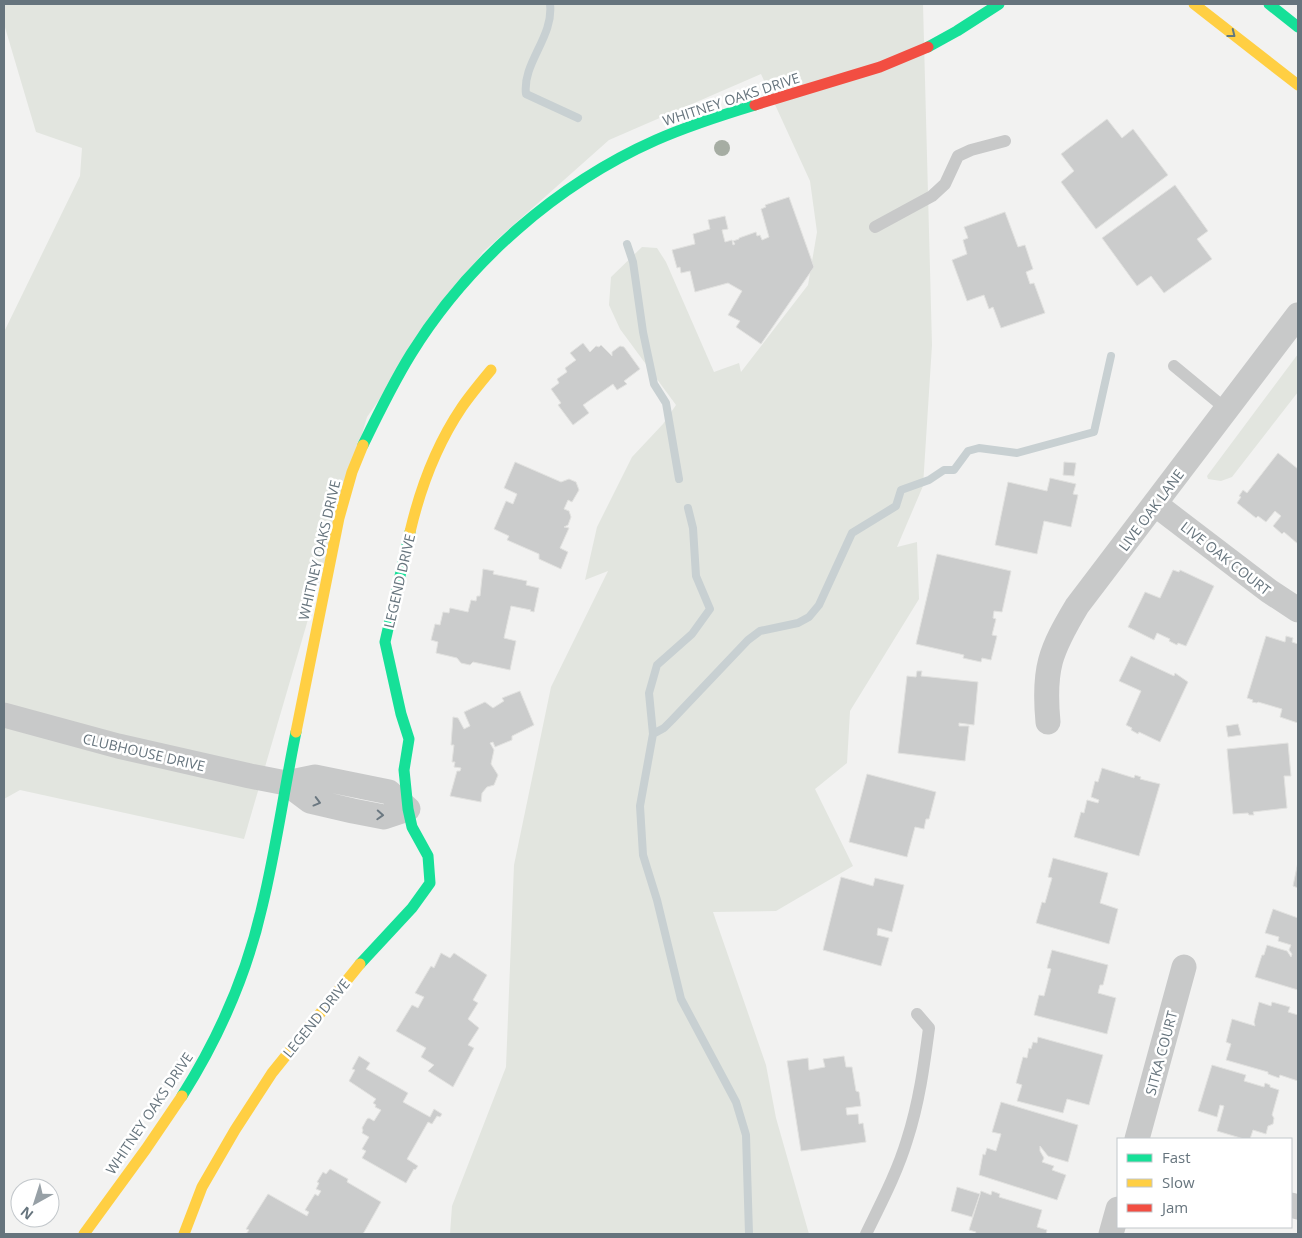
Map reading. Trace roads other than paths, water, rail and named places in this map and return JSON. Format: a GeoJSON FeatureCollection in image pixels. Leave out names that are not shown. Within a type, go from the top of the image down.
{"type":"FeatureCollection","features":[{"type":"Feature","properties":{"kind":"street","name":"WHITNEY OAKS DRIVE"},"geometry":{"type":"LineString","coordinates":[[84,1234],[169,1115],[203,1061],[226,1012],[247,960],[262,908],[331,554],[345,495],[360,452],[379,408],[406,360],[431,323],[466,279],[502,244],[545,207],[581,181],[618,159],[653,141],[691,125],[883,66],[932,44],[979,18],[999,4]]}},
{"type":"Feature","properties":{"kind":"street"},"geometry":{"type":"LineString","coordinates":[[1194,4],[1298,85]]}},
{"type":"Feature","properties":{"kind":"street"},"geometry":{"type":"LineString","coordinates":[[1268,4],[1298,27]]}},
{"type":"Feature","properties":{"kind":"street","name":"LIVE OAK LANE"},"geometry":{"type":"LineString","coordinates":[[1048,722],[1045,694],[1048,666],[1059,637],[1077,606],[1298,315]]}},
{"type":"Feature","properties":{"kind":"street","name":"LEGEND DRIVE"},"geometry":{"type":"LineString","coordinates":[[184,1234],[202,1187],[234,1130],[272,1073],[366,957],[412,908],[430,883],[428,856],[412,827],[408,809],[404,770],[409,739],[385,642],[417,502],[439,449],[458,416],[490,370]]}},
{"type":"Feature","properties":{"kind":"street","name":"LIVE OAK COURT"},"geometry":{"type":"LineString","coordinates":[[1155,504],[1269,591],[1298,610]]}},
{"type":"Feature","properties":{"kind":"street","name":"CLUBHOUSE DRIVE"},"geometry":{"type":"LineString","coordinates":[[4,716],[118,746],[286,783]]}},
{"type":"Feature","properties":{"kind":"street"},"geometry":{"type":"LineString","coordinates":[[315,777],[389,792],[408,809],[384,817],[353,811],[310,801],[286,783],[315,777]]}},
{"type":"Feature","properties":{"kind":"street"},"geometry":{"type":"LineString","coordinates":[[353,811],[358,786]]}},
{"type":"Feature","properties":{"kind":"street","name":"SITKA COURT"},"geometry":{"type":"LineString","coordinates":[[1137,1138],[1184,967]]}},
{"type":"Feature","properties":{"kind":"street"},"geometry":{"type":"LineString","coordinates":[[1111,1234],[1117,1213]]}},
{"type":"Feature","properties":{"kind":"lane"},"geometry":{"type":"LineString","coordinates":[[874,227],[932,196],[945,184],[958,156],[971,150],[1005,141]]}},
{"type":"Feature","properties":{"kind":"lane"},"geometry":{"type":"LineString","coordinates":[[1174,366],[1226,409]]}},
{"type":"Feature","properties":{"kind":"lane"},"geometry":{"type":"LineString","coordinates":[[866,1234],[907,1141],[916,1107],[924,1069],[929,1028],[917,1014]]}},
{"type":"Feature","properties":{"kind":"waterway"},"geometry":{"type":"LineString","coordinates":[[550,4],[547,28],[529,72],[526,94],[578,118]]}},
{"type":"Feature","properties":{"kind":"waterway"},"geometry":{"type":"LineString","coordinates":[[627,244],[633,262],[643,332],[654,384],[666,403],[679,479]]}},
{"type":"Feature","properties":{"kind":"waterway"},"geometry":{"type":"LineString","coordinates":[[749,1234],[746,1135],[736,1102],[681,999],[657,900],[643,855],[640,806],[653,734],[664,728],[748,640],[760,631],[798,623],[809,617],[819,605],[852,533],[896,506],[901,490],[929,480],[944,470],[954,470],[968,451],[979,448],[1017,453],[1094,432],[1111,356]]}},
{"type":"Feature","properties":{"kind":"waterway"},"geometry":{"type":"LineString","coordinates":[[653,734],[649,693],[657,665],[692,634],[710,609],[696,576],[693,528],[688,508]]}}]}
